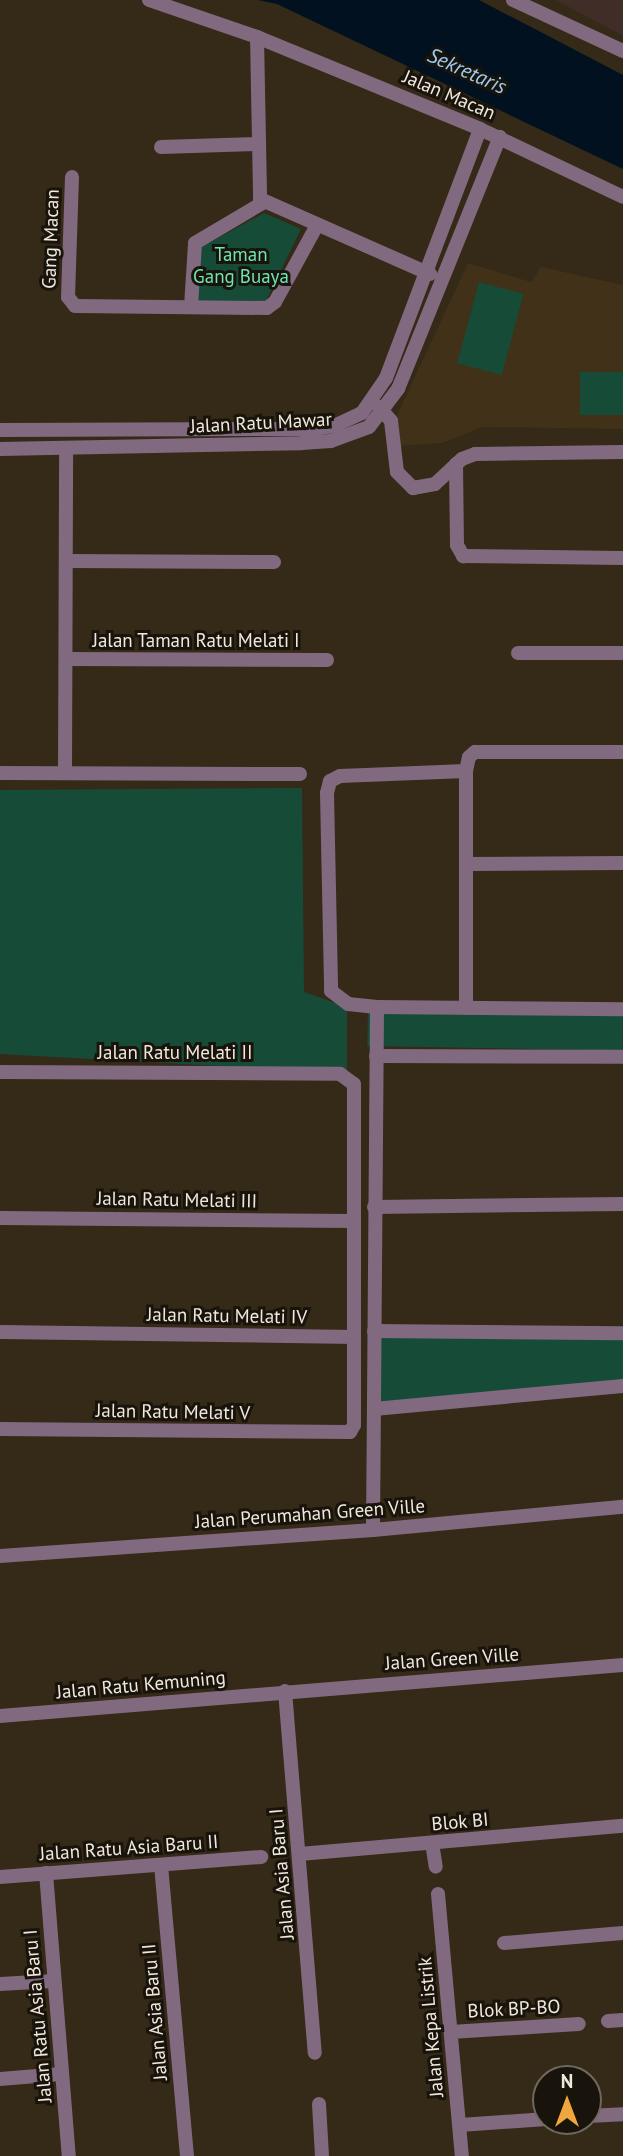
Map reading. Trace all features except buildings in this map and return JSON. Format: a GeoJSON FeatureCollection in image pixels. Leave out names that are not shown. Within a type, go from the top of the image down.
{"type":"FeatureCollection","features":[{"type":"Feature","properties":{"kind":"street","name":"Jalan Macan"},"geometry":{"type":"LineString","coordinates":[[149,0],[257,37],[500,137],[623,197]]}},
{"type":"Feature","properties":{"kind":"street"},"geometry":{"type":"LineString","coordinates":[[513,0],[623,51]]}},
{"type":"Feature","properties":{"kind":"street"},"geometry":{"type":"LineString","coordinates":[[257,37],[257,195],[264,202],[316,227],[441,278]]}},
{"type":"Feature","properties":{"kind":"street"},"geometry":{"type":"LineString","coordinates":[[480,129],[424,271],[379,407],[391,421],[392,457],[403,483],[425,488],[475,453],[623,452]]}},
{"type":"Feature","properties":{"kind":"street","name":"Jalan Ratu Mawar"},"geometry":{"type":"LineString","coordinates":[[0,449],[331,441],[369,427],[379,407],[398,389],[500,137]]}},
{"type":"Feature","properties":{"kind":"street"},"geometry":{"type":"LineString","coordinates":[[161,146],[256,144]]}},
{"type":"Feature","properties":{"kind":"street","name":"Gang Macan"},"geometry":{"type":"LineString","coordinates":[[72,177],[71,304],[272,306],[316,227]]}},
{"type":"Feature","properties":{"kind":"street"},"geometry":{"type":"LineString","coordinates":[[191,307],[195,243],[264,202]]}},
{"type":"Feature","properties":{"kind":"street","name":"Jalan Ratu Mawar"},"geometry":{"type":"LineString","coordinates":[[0,430],[313,429],[349,420],[379,407]]}},
{"type":"Feature","properties":{"kind":"street","name":"Jalan Taman Ratu Melati I"},"geometry":{"type":"LineString","coordinates":[[65,773],[66,448]]}},
{"type":"Feature","properties":{"kind":"street"},"geometry":{"type":"LineString","coordinates":[[456,464],[457,545],[463,556],[623,558]]}},
{"type":"Feature","properties":{"kind":"street"},"geometry":{"type":"LineString","coordinates":[[66,561],[274,562]]}},
{"type":"Feature","properties":{"kind":"street"},"geometry":{"type":"LineString","coordinates":[[519,653],[623,653]]}},
{"type":"Feature","properties":{"kind":"street","name":"Jalan Taman Ratu Melati I"},"geometry":{"type":"LineString","coordinates":[[65,659],[327,660]]}},
{"type":"Feature","properties":{"kind":"street"},"geometry":{"type":"LineString","coordinates":[[466,1007],[466,771],[475,752],[623,752]]}},
{"type":"Feature","properties":{"kind":"street"},"geometry":{"type":"LineString","coordinates":[[466,771],[340,776],[330,781],[327,793],[328,980],[338,1000],[377,1007],[623,1009]]}},
{"type":"Feature","properties":{"kind":"street"},"geometry":{"type":"LineString","coordinates":[[0,773],[300,774]]}},
{"type":"Feature","properties":{"kind":"street"},"geometry":{"type":"LineString","coordinates":[[468,864],[623,863]]}},
{"type":"Feature","properties":{"kind":"street"},"geometry":{"type":"LineString","coordinates":[[373,1530],[377,1007]]}},
{"type":"Feature","properties":{"kind":"street"},"geometry":{"type":"LineString","coordinates":[[376,1056],[623,1057]]}},
{"type":"Feature","properties":{"kind":"street","name":"Jalan Ratu Melati II"},"geometry":{"type":"LineString","coordinates":[[0,1072],[349,1077],[355,1084],[355,1221]]}},
{"type":"Feature","properties":{"kind":"street"},"geometry":{"type":"LineString","coordinates":[[374,1207],[623,1205]]}},
{"type":"Feature","properties":{"kind":"street","name":"Jalan Ratu Melati III"},"geometry":{"type":"LineString","coordinates":[[0,1218],[355,1221]]}},
{"type":"Feature","properties":{"kind":"street"},"geometry":{"type":"LineString","coordinates":[[354,1337],[355,1221]]}},
{"type":"Feature","properties":{"kind":"street"},"geometry":{"type":"LineString","coordinates":[[374,1331],[623,1333]]}},
{"type":"Feature","properties":{"kind":"street","name":"Jalan Ratu Melati IV"},"geometry":{"type":"LineString","coordinates":[[0,1332],[354,1337]]}},
{"type":"Feature","properties":{"kind":"street","name":"Jalan Ratu Melati V"},"geometry":{"type":"LineString","coordinates":[[0,1429],[346,1434],[354,1424],[354,1337]]}},
{"type":"Feature","properties":{"kind":"street"},"geometry":{"type":"LineString","coordinates":[[374,1409],[623,1386]]}},
{"type":"Feature","properties":{"kind":"street","name":"Jalan Perumahan Green Ville"},"geometry":{"type":"LineString","coordinates":[[0,1556],[373,1530],[623,1507]]}},
{"type":"Feature","properties":{"kind":"street","name":"Jalan Green Ville"},"geometry":{"type":"LineString","coordinates":[[285,1691],[623,1665]]}},
{"type":"Feature","properties":{"kind":"street","name":"Jalan Ratu Kemuning"},"geometry":{"type":"LineString","coordinates":[[0,1716],[285,1691]]}},
{"type":"Feature","properties":{"kind":"street","name":"Jalan Asia Baru I"},"geometry":{"type":"LineString","coordinates":[[285,1691],[315,2053]]}},
{"type":"Feature","properties":{"kind":"street","name":"Blok BI"},"geometry":{"type":"LineString","coordinates":[[300,1854],[623,1826]]}},
{"type":"Feature","properties":{"kind":"street"},"geometry":{"type":"LineString","coordinates":[[432,1843],[436,1867]]}},
{"type":"Feature","properties":{"kind":"street","name":"Jalan Ratu Asia Baru II"},"geometry":{"type":"LineString","coordinates":[[0,1877],[261,1857]]}},
{"type":"Feature","properties":{"kind":"street","name":"Jalan Asia Baru II"},"geometry":{"type":"LineString","coordinates":[[161,1865],[187,2156]]}},
{"type":"Feature","properties":{"kind":"street","name":"Jalan Ratu Asia Baru I"},"geometry":{"type":"LineString","coordinates":[[46,1873],[69,2156]]}},
{"type":"Feature","properties":{"kind":"street","name":"Jalan Kepa Listrik"},"geometry":{"type":"LineString","coordinates":[[438,1894],[463,2156]]}},
{"type":"Feature","properties":{"kind":"street"},"geometry":{"type":"LineString","coordinates":[[503,1943],[623,1933]]}},
{"type":"Feature","properties":{"kind":"street"},"geometry":{"type":"LineString","coordinates":[[0,1984],[53,1981]]}},
{"type":"Feature","properties":{"kind":"street","name":"Blok BP-BO"},"geometry":{"type":"LineString","coordinates":[[451,2032],[579,2024]]}},
{"type":"Feature","properties":{"kind":"street"},"geometry":{"type":"LineString","coordinates":[[0,2079],[61,2074]]}},
{"type":"Feature","properties":{"kind":"street"},"geometry":{"type":"LineString","coordinates":[[319,2104],[322,2156]]}},
{"type":"Feature","properties":{"kind":"street"},"geometry":{"type":"LineString","coordinates":[[602,2115],[623,2114]]}},
{"type":"Feature","properties":{"kind":"street"},"geometry":{"type":"LineString","coordinates":[[460,2125],[532,2120]]}},
{"type":"Feature","properties":{"kind":"shaded area"},"geometry":{"type":"Polygon","coordinates":[[[556,0],[623,0],[623,36],[556,0]]]}},
{"type":"Feature","properties":{"kind":"shaded area"},"geometry":{"type":"Polygon","coordinates":[[[468,263],[531,282],[541,267],[623,285],[623,429],[482,427],[442,443],[398,446],[391,428],[468,263]]]}},
{"type":"Feature","properties":{"kind":"green space","name":"Taman Gang Buaya"},"geometry":{"type":"Polygon","coordinates":[[[264,213],[301,229],[266,301],[197,302],[198,249],[264,213]]]}},
{"type":"Feature","properties":{"kind":"green space"},"geometry":{"type":"Polygon","coordinates":[[[479,282],[523,294],[502,375],[457,363],[479,282]]]}},
{"type":"Feature","properties":{"kind":"green space"},"geometry":{"type":"Polygon","coordinates":[[[580,372],[623,372],[623,415],[580,415],[580,372]]]}},
{"type":"Feature","properties":{"kind":"green space"},"geometry":{"type":"Polygon","coordinates":[[[302,788],[304,992],[347,1007],[347,1073],[0,1054],[0,790],[302,788]]]}},
{"type":"Feature","properties":{"kind":"green space"},"geometry":{"type":"Polygon","coordinates":[[[368,1007],[623,1011],[622,1050],[367,1046],[368,1007]]]}},
{"type":"Feature","properties":{"kind":"green space"},"geometry":{"type":"Polygon","coordinates":[[[381,1333],[623,1334],[623,1384],[381,1403],[381,1333]]]}},
{"type":"Feature","properties":{"kind":"water","name":"Sekretaris"},"geometry":{"type":"Polygon","coordinates":[[[258,0],[479,0],[623,75],[623,169],[277,4],[258,0]]]}}]}
